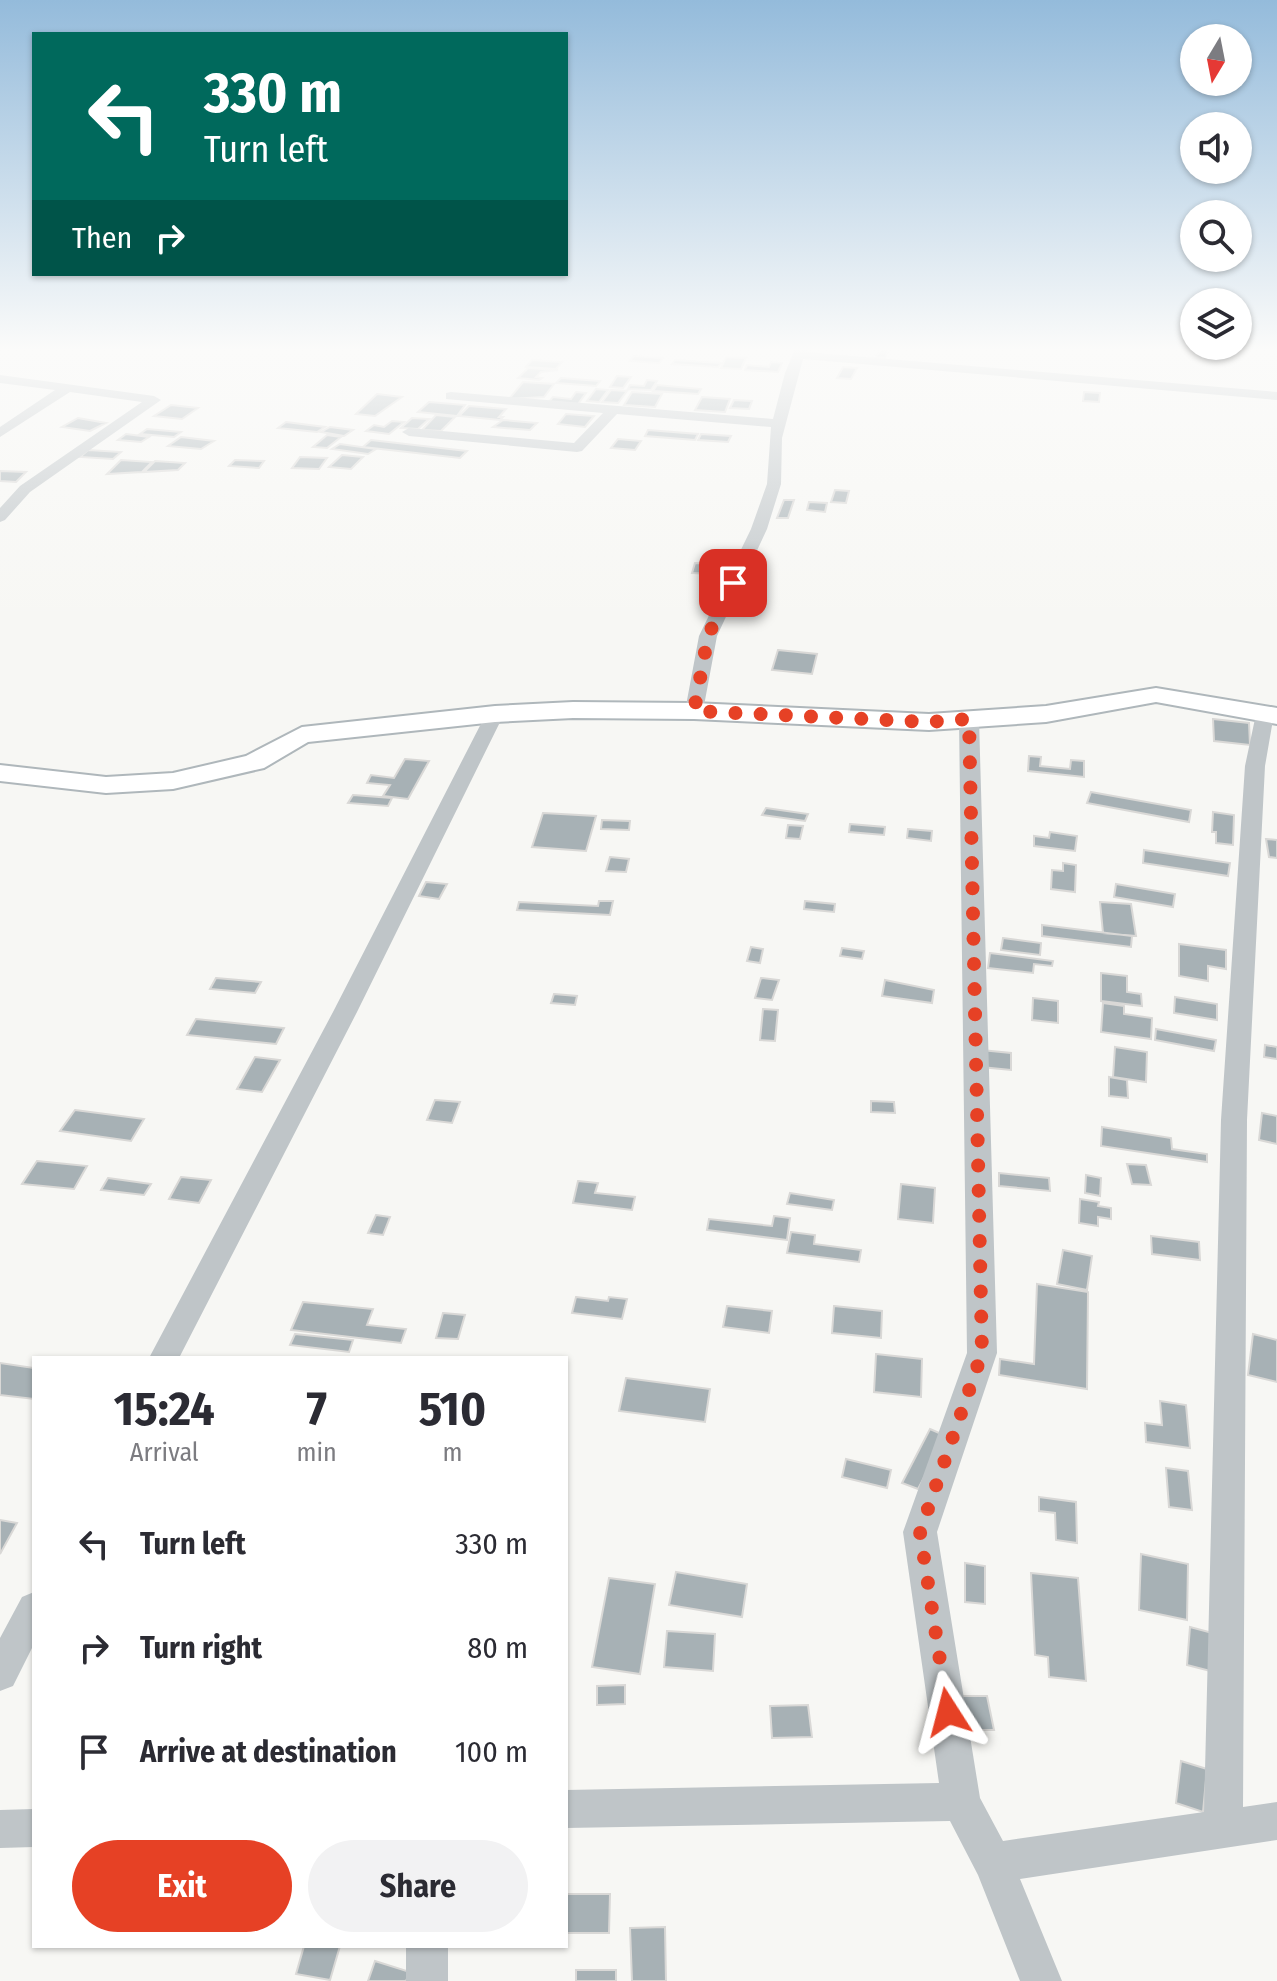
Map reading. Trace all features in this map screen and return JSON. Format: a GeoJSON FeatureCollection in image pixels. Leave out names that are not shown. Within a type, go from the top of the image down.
{"type":"FeatureCollection","features":[{"type":"Feature","properties":{"kind":"street"},"geometry":{"type":"LineString","coordinates":[[0,517],[25,489],[97,439]]}},
{"type":"Feature","properties":{"kind":"street"},"geometry":{"type":"LineString","coordinates":[[487,439],[577,448],[585,439]]}},
{"type":"Feature","properties":{"kind":"street"},"geometry":{"type":"LineString","coordinates":[[694,711],[708,636],[759,529],[774,484],[775,439]]}},
{"type":"Feature","properties":{"kind":"street"},"geometry":{"type":"LineString","coordinates":[[0,773],[106,785],[173,781],[255,762],[302,735],[495,714],[573,710],[694,711],[929,722],[1046,714],[1156,695],[1271,715],[1255,766],[1234,1120],[1223,1827]]}},
{"type":"Feature","properties":{"kind":"street"},"geometry":{"type":"LineString","coordinates":[[165,1356],[345,1012],[495,714]]}},
{"type":"Feature","properties":{"kind":"street"},"geometry":{"type":"LineString","coordinates":[[969,719],[982,1353],[920,1532],[961,1802],[993,1863],[1041,1981]]}},
{"type":"Feature","properties":{"kind":"street"},"geometry":{"type":"LineString","coordinates":[[0,1674],[32,1612]]}},
{"type":"Feature","properties":{"kind":"street"},"geometry":{"type":"LineString","coordinates":[[568,1809],[961,1802]]}},
{"type":"Feature","properties":{"kind":"street"},"geometry":{"type":"LineString","coordinates":[[993,1863],[1277,1821]]}},
{"type":"Feature","properties":{"kind":"street"},"geometry":{"type":"LineString","coordinates":[[0,1829],[32,1828]]}},
{"type":"Feature","properties":{"kind":"street"},"geometry":{"type":"LineString","coordinates":[[427,1948],[427,1981]]}},
{"type":"Feature","properties":{"kind":"building"},"geometry":{"type":"Polygon","coordinates":[[[119,439],[145,439],[141,442],[119,439]]]}},
{"type":"Feature","properties":{"kind":"building"},"geometry":{"type":"Polygon","coordinates":[[[177,439],[214,441],[201,449],[168,446],[177,439]]]}},
{"type":"Feature","properties":{"kind":"building"},"geometry":{"type":"Polygon","coordinates":[[[322,439],[338,439],[327,448],[313,447],[322,439]]]}},
{"type":"Feature","properties":{"kind":"building"},"geometry":{"type":"Polygon","coordinates":[[[618,439],[641,441],[635,450],[611,448],[618,439]]]}},
{"type":"Feature","properties":{"kind":"building"},"geometry":{"type":"Polygon","coordinates":[[[698,439],[729,439],[728,442],[698,439]]]}},
{"type":"Feature","properties":{"kind":"building"},"geometry":{"type":"Polygon","coordinates":[[[371,440],[467,451],[460,458],[363,447],[371,440]]]}},
{"type":"Feature","properties":{"kind":"building"},"geometry":{"type":"Polygon","coordinates":[[[340,444],[376,449],[368,454],[332,449],[340,444]]]}},
{"type":"Feature","properties":{"kind":"building"},"geometry":{"type":"Polygon","coordinates":[[[88,450],[121,452],[113,459],[80,457],[88,450]]]}},
{"type":"Feature","properties":{"kind":"building"},"geometry":{"type":"Polygon","coordinates":[[[342,455],[363,457],[351,469],[329,467],[342,455]]]}},
{"type":"Feature","properties":{"kind":"building"},"geometry":{"type":"Polygon","coordinates":[[[300,457],[327,458],[319,469],[292,468],[300,457]]]}},
{"type":"Feature","properties":{"kind":"building"},"geometry":{"type":"Polygon","coordinates":[[[121,460],[152,462],[142,472],[107,474],[121,460]]]}},
{"type":"Feature","properties":{"kind":"building"},"geometry":{"type":"Polygon","coordinates":[[[235,460],[264,461],[259,468],[229,466],[235,460]]]}},
{"type":"Feature","properties":{"kind":"building"},"geometry":{"type":"Polygon","coordinates":[[[155,461],[185,463],[178,470],[144,472],[155,461]]]}},
{"type":"Feature","properties":{"kind":"building"},"geometry":{"type":"Polygon","coordinates":[[[0,471],[26,472],[16,482],[0,481],[0,471]]]}},
{"type":"Feature","properties":{"kind":"building"},"geometry":{"type":"Polygon","coordinates":[[[835,490],[849,491],[846,503],[831,502],[835,490]]]}},
{"type":"Feature","properties":{"kind":"building"},"geometry":{"type":"Polygon","coordinates":[[[784,500],[794,500],[788,518],[777,518],[784,500]]]}},
{"type":"Feature","properties":{"kind":"building"},"geometry":{"type":"Polygon","coordinates":[[[809,502],[827,503],[825,512],[807,510],[809,502]]]}},
{"type":"Feature","properties":{"kind":"building"},"geometry":{"type":"Polygon","coordinates":[[[695,563],[717,564],[714,574],[692,573],[695,563]]]}},
{"type":"Feature","properties":{"kind":"building"},"geometry":{"type":"Polygon","coordinates":[[[778,650],[817,654],[812,674],[772,670],[778,650]]]}},
{"type":"Feature","properties":{"kind":"building"},"geometry":{"type":"Polygon","coordinates":[[[1213,719],[1249,723],[1250,745],[1214,741],[1213,719]]]}},
{"type":"Feature","properties":{"kind":"building"},"geometry":{"type":"Polygon","coordinates":[[[1029,756],[1041,757],[1040,766],[1070,769],[1071,760],[1084,761],[1084,777],[1028,771],[1029,756]]]}},
{"type":"Feature","properties":{"kind":"building"},"geometry":{"type":"Polygon","coordinates":[[[405,759],[429,761],[408,799],[383,796],[390,785],[367,783],[371,775],[394,778],[405,759]]]}},
{"type":"Feature","properties":{"kind":"building"},"geometry":{"type":"Polygon","coordinates":[[[1091,792],[1191,810],[1189,822],[1087,803],[1091,792]]]}},
{"type":"Feature","properties":{"kind":"building"},"geometry":{"type":"Polygon","coordinates":[[[353,795],[392,798],[388,806],[348,803],[353,795]]]}},
{"type":"Feature","properties":{"kind":"building"},"geometry":{"type":"Polygon","coordinates":[[[766,808],[808,814],[805,821],[762,815],[766,808]]]}},
{"type":"Feature","properties":{"kind":"building"},"geometry":{"type":"Polygon","coordinates":[[[1213,812],[1234,815],[1233,845],[1216,843],[1216,832],[1212,832],[1213,812]]]}},
{"type":"Feature","properties":{"kind":"building"},"geometry":{"type":"Polygon","coordinates":[[[543,813],[596,816],[586,851],[532,847],[543,813]]]}},
{"type":"Feature","properties":{"kind":"building"},"geometry":{"type":"Polygon","coordinates":[[[602,820],[630,821],[629,830],[601,829],[602,820]]]}},
{"type":"Feature","properties":{"kind":"building"},"geometry":{"type":"Polygon","coordinates":[[[850,824],[885,827],[884,835],[849,832],[850,824]]]}},
{"type":"Feature","properties":{"kind":"building"},"geometry":{"type":"Polygon","coordinates":[[[788,825],[803,826],[800,839],[786,838],[788,825]]]}},
{"type":"Feature","properties":{"kind":"building"},"geometry":{"type":"Polygon","coordinates":[[[908,829],[932,831],[931,841],[907,838],[908,829]]]}},
{"type":"Feature","properties":{"kind":"building"},"geometry":{"type":"Polygon","coordinates":[[[1050,832],[1077,836],[1075,851],[1034,846],[1034,836],[1049,838],[1050,832]]]}},
{"type":"Feature","properties":{"kind":"building"},"geometry":{"type":"Polygon","coordinates":[[[1266,839],[1277,840],[1277,858],[1269,857],[1266,839]]]}},
{"type":"Feature","properties":{"kind":"building"},"geometry":{"type":"Polygon","coordinates":[[[1144,850],[1230,863],[1228,876],[1143,863],[1144,850]]]}},
{"type":"Feature","properties":{"kind":"building"},"geometry":{"type":"Polygon","coordinates":[[[610,857],[629,859],[626,872],[606,871],[610,857]]]}},
{"type":"Feature","properties":{"kind":"building"},"geometry":{"type":"Polygon","coordinates":[[[1063,863],[1076,865],[1075,892],[1051,889],[1052,870],[1063,871],[1063,863]]]}},
{"type":"Feature","properties":{"kind":"building"},"geometry":{"type":"Polygon","coordinates":[[[426,882],[447,884],[439,899],[419,896],[426,882]]]}},
{"type":"Feature","properties":{"kind":"building"},"geometry":{"type":"Polygon","coordinates":[[[1116,884],[1175,894],[1173,907],[1114,897],[1116,884]]]}},
{"type":"Feature","properties":{"kind":"building"},"geometry":{"type":"Polygon","coordinates":[[[599,901],[613,901],[610,915],[517,910],[519,902],[598,906],[599,901]]]}},
{"type":"Feature","properties":{"kind":"building"},"geometry":{"type":"Polygon","coordinates":[[[805,901],[835,904],[834,912],[804,909],[805,901]]]}},
{"type":"Feature","properties":{"kind":"building"},"geometry":{"type":"Polygon","coordinates":[[[1100,902],[1131,904],[1136,936],[1103,933],[1100,902]]]}},
{"type":"Feature","properties":{"kind":"building"},"geometry":{"type":"Polygon","coordinates":[[[1042,925],[1132,936],[1131,947],[1042,936],[1042,925]]]}},
{"type":"Feature","properties":{"kind":"building"},"geometry":{"type":"Polygon","coordinates":[[[1003,938],[1041,943],[1040,955],[1001,950],[1003,938]]]}},
{"type":"Feature","properties":{"kind":"building"},"geometry":{"type":"Polygon","coordinates":[[[1179,944],[1226,950],[1226,969],[1208,966],[1208,981],[1179,976],[1179,944]]]}},
{"type":"Feature","properties":{"kind":"building"},"geometry":{"type":"Polygon","coordinates":[[[751,947],[763,949],[760,963],[747,961],[751,947]]]}},
{"type":"Feature","properties":{"kind":"building"},"geometry":{"type":"Polygon","coordinates":[[[842,948],[864,951],[862,959],[840,956],[842,948]]]}},
{"type":"Feature","properties":{"kind":"building"},"geometry":{"type":"Polygon","coordinates":[[[990,953],[1053,961],[1052,966],[1034,964],[1033,973],[988,968],[990,953]]]}},
{"type":"Feature","properties":{"kind":"building"},"geometry":{"type":"Polygon","coordinates":[[[1101,973],[1127,976],[1127,992],[1141,994],[1142,1006],[1101,1001],[1101,973]]]}},
{"type":"Feature","properties":{"kind":"building"},"geometry":{"type":"Polygon","coordinates":[[[216,978],[261,982],[255,993],[210,989],[216,978]]]}},
{"type":"Feature","properties":{"kind":"building"},"geometry":{"type":"Polygon","coordinates":[[[761,978],[779,980],[772,1000],[755,998],[761,978]]]}},
{"type":"Feature","properties":{"kind":"building"},"geometry":{"type":"Polygon","coordinates":[[[885,980],[934,990],[932,1003],[882,996],[885,980]]]}},
{"type":"Feature","properties":{"kind":"building"},"geometry":{"type":"Polygon","coordinates":[[[554,994],[577,996],[575,1005],[551,1003],[554,994]]]}},
{"type":"Feature","properties":{"kind":"building"},"geometry":{"type":"Polygon","coordinates":[[[1175,997],[1217,1004],[1217,1020],[1174,1013],[1175,997]]]}},
{"type":"Feature","properties":{"kind":"building"},"geometry":{"type":"Polygon","coordinates":[[[1033,998],[1058,1001],[1058,1023],[1032,1020],[1033,998]]]}},
{"type":"Feature","properties":{"kind":"building"},"geometry":{"type":"Polygon","coordinates":[[[1103,1003],[1124,1006],[1124,1014],[1152,1018],[1151,1039],[1101,1032],[1103,1003]]]}},
{"type":"Feature","properties":{"kind":"building"},"geometry":{"type":"Polygon","coordinates":[[[763,1009],[778,1010],[775,1041],[760,1040],[763,1009]]]}},
{"type":"Feature","properties":{"kind":"building"},"geometry":{"type":"Polygon","coordinates":[[[196,1019],[284,1028],[276,1044],[187,1035],[196,1019]]]}},
{"type":"Feature","properties":{"kind":"building"},"geometry":{"type":"Polygon","coordinates":[[[1156,1029],[1216,1040],[1214,1051],[1155,1040],[1156,1029]]]}},
{"type":"Feature","properties":{"kind":"building"},"geometry":{"type":"Polygon","coordinates":[[[1265,1045],[1277,1047],[1277,1059],[1264,1057],[1265,1045]]]}},
{"type":"Feature","properties":{"kind":"building"},"geometry":{"type":"Polygon","coordinates":[[[1115,1047],[1147,1052],[1146,1082],[1113,1077],[1115,1047]]]}},
{"type":"Feature","properties":{"kind":"building"},"geometry":{"type":"Polygon","coordinates":[[[981,1050],[1011,1053],[1011,1070],[981,1067],[981,1050]]]}},
{"type":"Feature","properties":{"kind":"building"},"geometry":{"type":"Polygon","coordinates":[[[255,1057],[280,1060],[262,1092],[237,1089],[255,1057]]]}},
{"type":"Feature","properties":{"kind":"building"},"geometry":{"type":"Polygon","coordinates":[[[1109,1077],[1127,1080],[1128,1098],[1109,1096],[1109,1077]]]}},
{"type":"Feature","properties":{"kind":"building"},"geometry":{"type":"Polygon","coordinates":[[[435,1100],[460,1102],[452,1123],[427,1120],[435,1100]]]}},
{"type":"Feature","properties":{"kind":"building"},"geometry":{"type":"Polygon","coordinates":[[[871,1101],[894,1102],[895,1113],[871,1112],[871,1101]]]}},
{"type":"Feature","properties":{"kind":"building"},"geometry":{"type":"Polygon","coordinates":[[[75,1110],[144,1119],[131,1141],[60,1131],[75,1110]]]}},
{"type":"Feature","properties":{"kind":"building"},"geometry":{"type":"Polygon","coordinates":[[[1262,1113],[1277,1116],[1277,1144],[1259,1140],[1262,1113]]]}},
{"type":"Feature","properties":{"kind":"building"},"geometry":{"type":"Polygon","coordinates":[[[1102,1127],[1171,1138],[1172,1149],[1207,1154],[1207,1162],[1101,1146],[1102,1127]]]}},
{"type":"Feature","properties":{"kind":"building"},"geometry":{"type":"Polygon","coordinates":[[[37,1161],[87,1166],[74,1189],[22,1184],[37,1161]]]}},
{"type":"Feature","properties":{"kind":"building"},"geometry":{"type":"Polygon","coordinates":[[[1127,1164],[1146,1165],[1151,1185],[1132,1184],[1127,1164]]]}},
{"type":"Feature","properties":{"kind":"building"},"geometry":{"type":"Polygon","coordinates":[[[999,1173],[1049,1178],[1050,1191],[999,1186],[999,1173]]]}},
{"type":"Feature","properties":{"kind":"building"},"geometry":{"type":"Polygon","coordinates":[[[1086,1175],[1101,1178],[1100,1196],[1085,1193],[1086,1175]]]}},
{"type":"Feature","properties":{"kind":"building"},"geometry":{"type":"Polygon","coordinates":[[[181,1177],[211,1180],[199,1203],[169,1199],[181,1177]]]}},
{"type":"Feature","properties":{"kind":"building"},"geometry":{"type":"Polygon","coordinates":[[[108,1178],[151,1184],[144,1195],[101,1190],[108,1178]]]}},
{"type":"Feature","properties":{"kind":"building"},"geometry":{"type":"Polygon","coordinates":[[[578,1181],[598,1183],[595,1193],[635,1197],[632,1210],[573,1203],[578,1181]]]}},
{"type":"Feature","properties":{"kind":"building"},"geometry":{"type":"Polygon","coordinates":[[[901,1184],[935,1188],[933,1223],[898,1219],[901,1184]]]}},
{"type":"Feature","properties":{"kind":"building"},"geometry":{"type":"Polygon","coordinates":[[[790,1193],[834,1200],[832,1210],[787,1204],[790,1193]]]}},
{"type":"Feature","properties":{"kind":"building"},"geometry":{"type":"Polygon","coordinates":[[[1080,1199],[1099,1202],[1098,1206],[1111,1208],[1111,1219],[1098,1217],[1098,1226],[1079,1223],[1080,1199]]]}},
{"type":"Feature","properties":{"kind":"building"},"geometry":{"type":"Polygon","coordinates":[[[376,1215],[390,1217],[383,1235],[368,1233],[376,1215]]]}},
{"type":"Feature","properties":{"kind":"building"},"geometry":{"type":"Polygon","coordinates":[[[774,1216],[790,1218],[787,1240],[707,1230],[709,1219],[772,1226],[774,1216]]]}},
{"type":"Feature","properties":{"kind":"building"},"geometry":{"type":"Polygon","coordinates":[[[791,1232],[815,1235],[814,1244],[861,1250],[859,1262],[787,1253],[791,1232]]]}},
{"type":"Feature","properties":{"kind":"building"},"geometry":{"type":"Polygon","coordinates":[[[1151,1236],[1199,1242],[1200,1260],[1152,1254],[1151,1236]]]}},
{"type":"Feature","properties":{"kind":"building"},"geometry":{"type":"Polygon","coordinates":[[[1063,1250],[1092,1256],[1087,1290],[1057,1284],[1063,1250]]]}},
{"type":"Feature","properties":{"kind":"building"},"geometry":{"type":"Polygon","coordinates":[[[1037,1284],[1088,1292],[1087,1389],[999,1375],[1000,1359],[1034,1364],[1037,1284]]]}},
{"type":"Feature","properties":{"kind":"building"},"geometry":{"type":"Polygon","coordinates":[[[576,1297],[608,1301],[609,1297],[627,1299],[622,1319],[572,1313],[576,1297]]]}},
{"type":"Feature","properties":{"kind":"building"},"geometry":{"type":"Polygon","coordinates":[[[303,1302],[373,1309],[367,1325],[406,1329],[401,1343],[291,1330],[303,1302]]]}},
{"type":"Feature","properties":{"kind":"building"},"geometry":{"type":"Polygon","coordinates":[[[727,1306],[772,1311],[769,1333],[723,1327],[727,1306]]]}},
{"type":"Feature","properties":{"kind":"building"},"geometry":{"type":"Polygon","coordinates":[[[834,1306],[882,1311],[881,1338],[832,1333],[834,1306]]]}},
{"type":"Feature","properties":{"kind":"building"},"geometry":{"type":"Polygon","coordinates":[[[443,1313],[465,1315],[458,1339],[436,1338],[443,1313]]]}},
{"type":"Feature","properties":{"kind":"building"},"geometry":{"type":"Polygon","coordinates":[[[295,1334],[353,1340],[349,1352],[290,1345],[295,1334]]]}},
{"type":"Feature","properties":{"kind":"building"},"geometry":{"type":"Polygon","coordinates":[[[1253,1334],[1277,1340],[1277,1382],[1248,1375],[1253,1334]]]}},
{"type":"Feature","properties":{"kind":"building"},"geometry":{"type":"Polygon","coordinates":[[[876,1354],[922,1359],[921,1397],[874,1392],[876,1354]]]}},
{"type":"Feature","properties":{"kind":"building"},"geometry":{"type":"Polygon","coordinates":[[[0,1363],[32,1368],[32,1399],[0,1395],[0,1363]]]}},
{"type":"Feature","properties":{"kind":"building"},"geometry":{"type":"Polygon","coordinates":[[[626,1378],[710,1389],[705,1422],[619,1411],[626,1378]]]}},
{"type":"Feature","properties":{"kind":"building"},"geometry":{"type":"Polygon","coordinates":[[[1160,1401],[1186,1405],[1190,1448],[1146,1442],[1145,1423],[1162,1425],[1160,1401]]]}},
{"type":"Feature","properties":{"kind":"building"},"geometry":{"type":"Polygon","coordinates":[[[930,1429],[946,1436],[918,1489],[902,1483],[930,1429]]]}},
{"type":"Feature","properties":{"kind":"building"},"geometry":{"type":"Polygon","coordinates":[[[846,1459],[891,1470],[887,1488],[842,1477],[846,1459]]]}},
{"type":"Feature","properties":{"kind":"building"},"geometry":{"type":"Polygon","coordinates":[[[1166,1468],[1188,1471],[1192,1510],[1169,1507],[1166,1468]]]}},
{"type":"Feature","properties":{"kind":"building"},"geometry":{"type":"Polygon","coordinates":[[[1039,1497],[1076,1502],[1077,1543],[1056,1540],[1055,1513],[1039,1511],[1039,1497]]]}},
{"type":"Feature","properties":{"kind":"building"},"geometry":{"type":"Polygon","coordinates":[[[0,1520],[17,1523],[0,1554],[0,1520]]]}},
{"type":"Feature","properties":{"kind":"building"},"geometry":{"type":"Polygon","coordinates":[[[1141,1554],[1188,1564],[1187,1620],[1139,1610],[1141,1554]]]}},
{"type":"Feature","properties":{"kind":"building"},"geometry":{"type":"Polygon","coordinates":[[[965,1563],[985,1566],[985,1604],[965,1602],[965,1563]]]}},
{"type":"Feature","properties":{"kind":"building"},"geometry":{"type":"Polygon","coordinates":[[[676,1572],[747,1584],[742,1617],[669,1605],[676,1572]]]}},
{"type":"Feature","properties":{"kind":"building"},"geometry":{"type":"Polygon","coordinates":[[[1031,1573],[1078,1578],[1086,1681],[1049,1677],[1048,1657],[1035,1655],[1031,1573]]]}},
{"type":"Feature","properties":{"kind":"building"},"geometry":{"type":"Polygon","coordinates":[[[609,1578],[655,1584],[640,1674],[592,1667],[609,1578]]]}},
{"type":"Feature","properties":{"kind":"building"},"geometry":{"type":"Polygon","coordinates":[[[1190,1627],[1220,1635],[1218,1673],[1187,1665],[1190,1627]]]}},
{"type":"Feature","properties":{"kind":"building"},"geometry":{"type":"Polygon","coordinates":[[[667,1631],[715,1634],[713,1671],[664,1667],[667,1631]]]}},
{"type":"Feature","properties":{"kind":"building"},"geometry":{"type":"Polygon","coordinates":[[[625,1685],[625,1704],[597,1705],[597,1686],[625,1685]]]}},
{"type":"Feature","properties":{"kind":"building"},"geometry":{"type":"Polygon","coordinates":[[[960,1696],[987,1696],[994,1730],[966,1730],[960,1696]]]}},
{"type":"Feature","properties":{"kind":"building"},"geometry":{"type":"Polygon","coordinates":[[[808,1705],[812,1737],[772,1738],[770,1706],[808,1705]]]}},
{"type":"Feature","properties":{"kind":"building"},"geometry":{"type":"Polygon","coordinates":[[[1181,1761],[1207,1769],[1203,1812],[1176,1803],[1181,1761]]]}},
{"type":"Feature","properties":{"kind":"building"},"geometry":{"type":"Polygon","coordinates":[[[568,1894],[610,1894],[609,1933],[568,1933],[568,1894]]]}},
{"type":"Feature","properties":{"kind":"building"},"geometry":{"type":"Polygon","coordinates":[[[665,1927],[666,1981],[632,1981],[630,1928],[665,1927]]]}},
{"type":"Feature","properties":{"kind":"building"},"geometry":{"type":"Polygon","coordinates":[[[303,1948],[339,1948],[330,1980],[296,1974],[303,1948]]]}},
{"type":"Feature","properties":{"kind":"building"},"geometry":{"type":"Polygon","coordinates":[[[375,1961],[410,1972],[406,1981],[368,1981],[375,1961]]]}},
{"type":"Feature","properties":{"kind":"building"},"geometry":{"type":"Polygon","coordinates":[[[576,1970],[616,1970],[616,1981],[576,1981],[576,1970]]]}},
{"type":"Feature","properties":{"kind":"route"},"geometry":{"type":"LineString","coordinates":[[733,583],[708,636],[694,711],[929,722],[969,719],[982,1353],[920,1532],[948,1712]]}}]}
